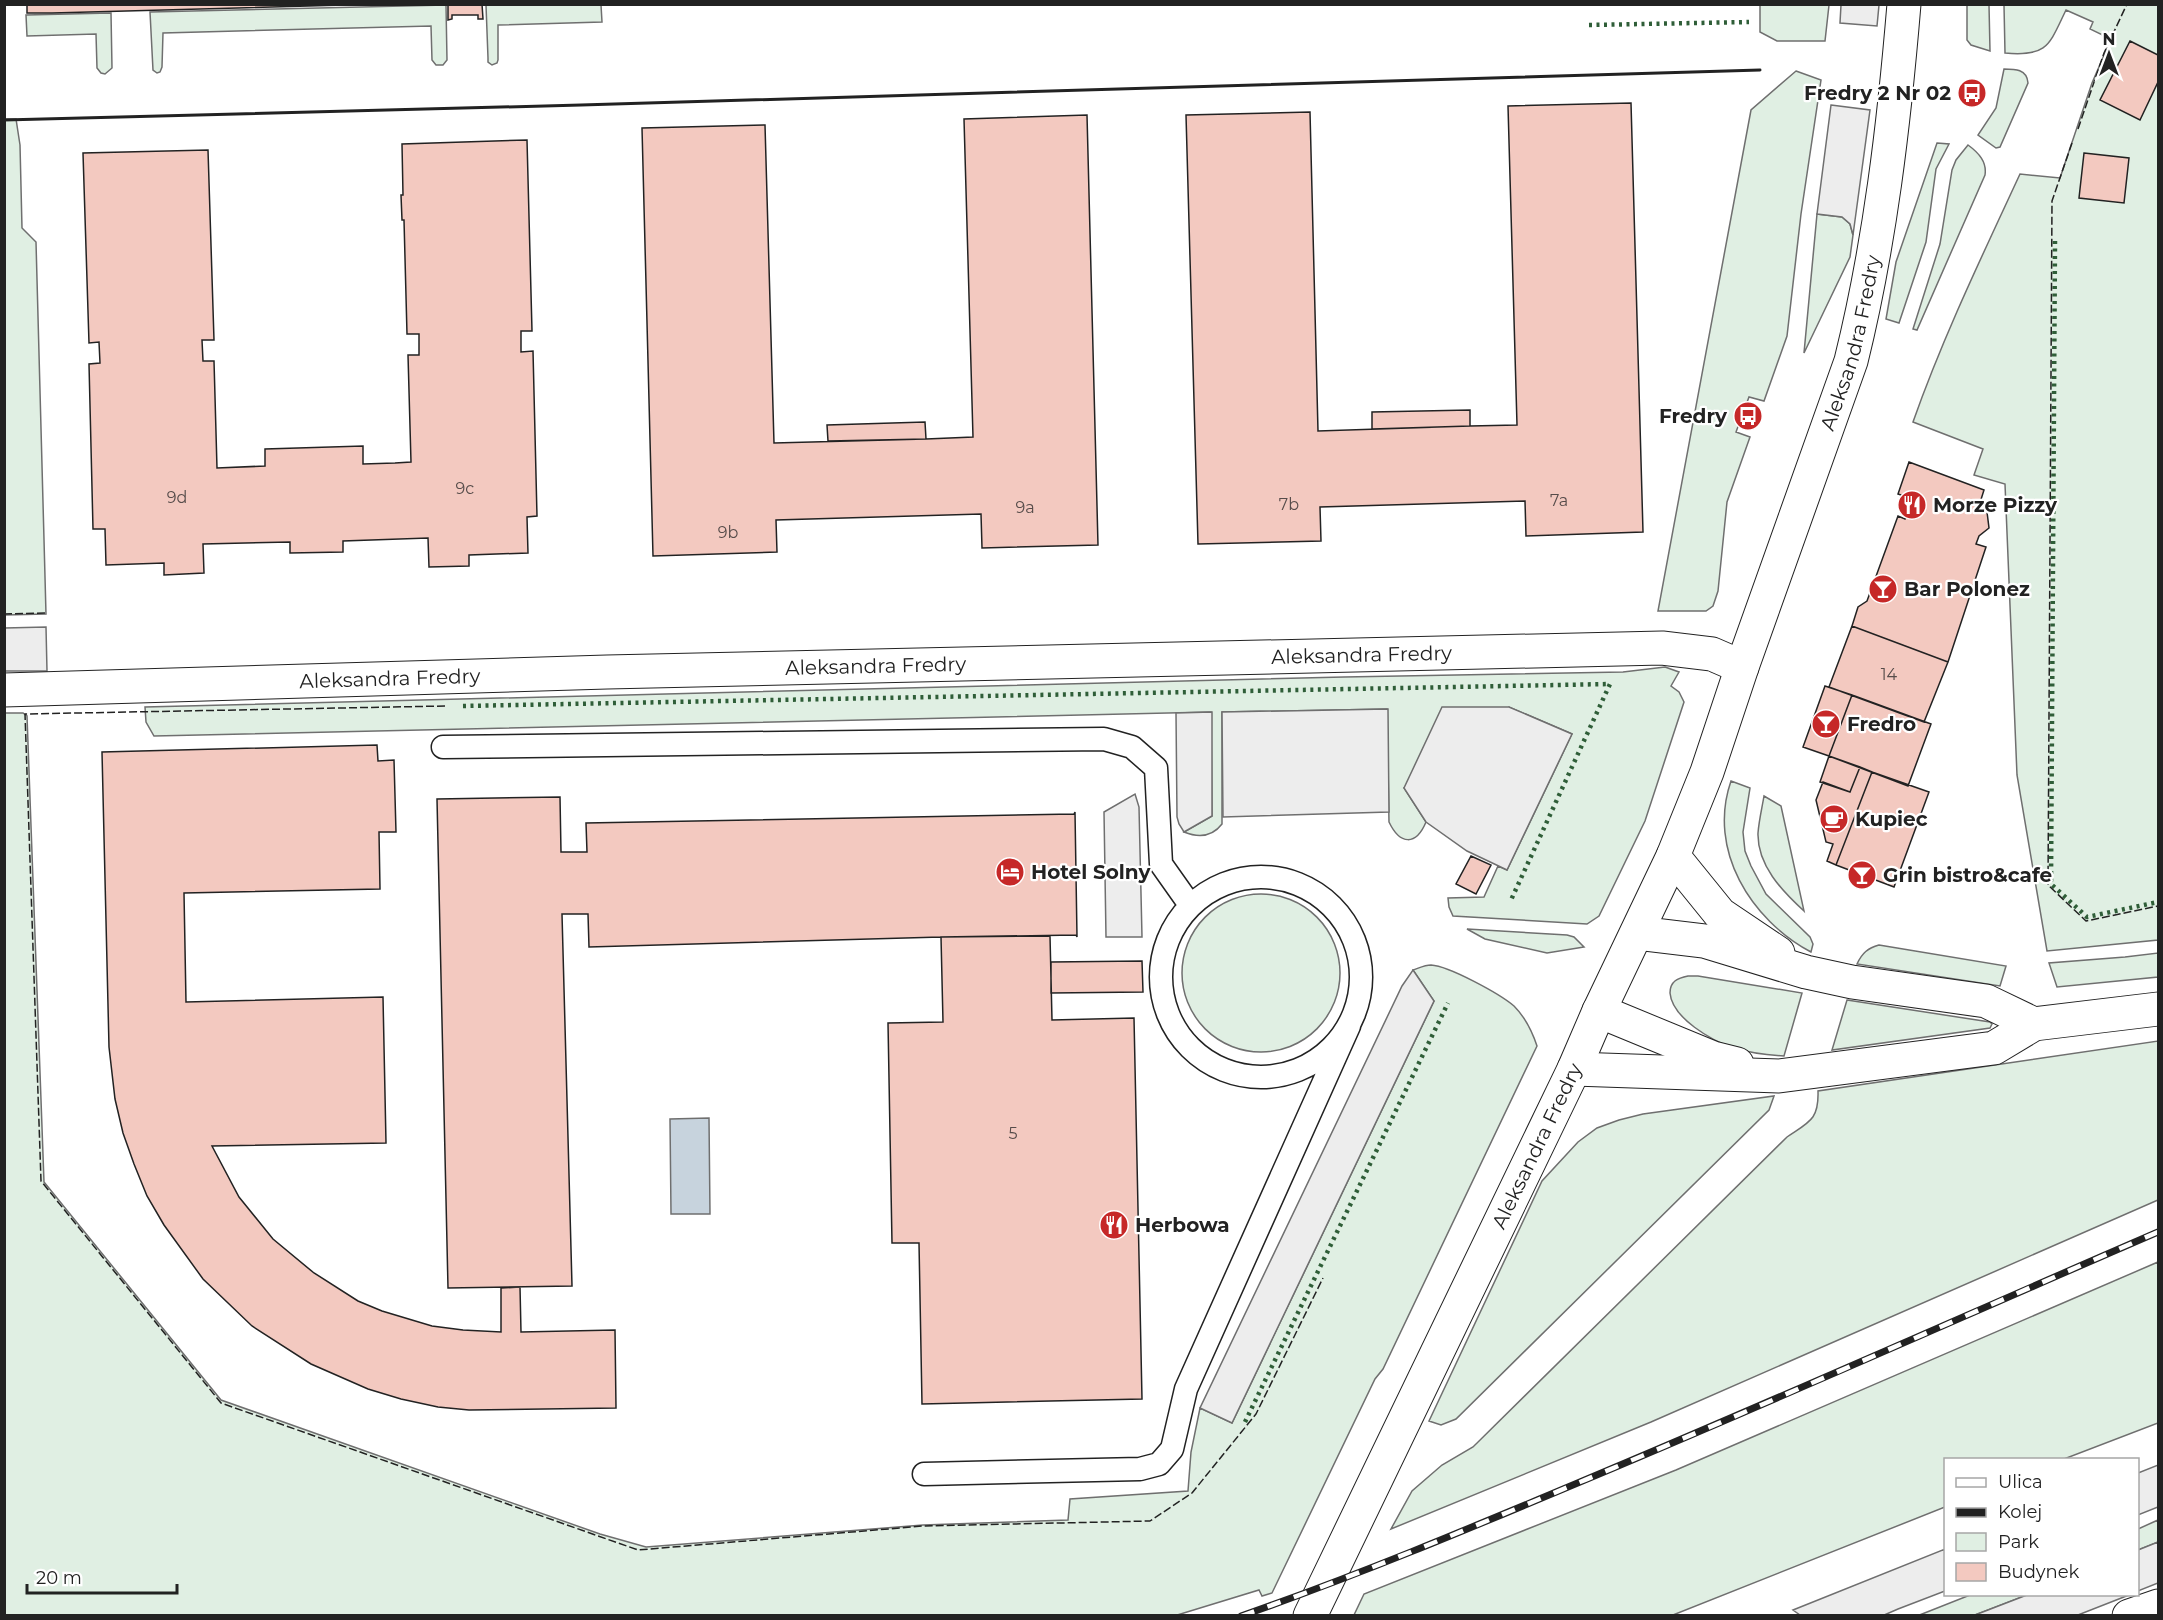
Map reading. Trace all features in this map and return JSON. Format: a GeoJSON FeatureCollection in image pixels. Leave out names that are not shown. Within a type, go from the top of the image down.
{"type":"FeatureCollection","features":[{"type":"Feature","properties":{"kind":"street","name":"Aleksandra Fredry"},"geometry":{"type":"LineString","coordinates":[[1310,1616],[1574,1069],[1673,856],[1718,743],[1742,666],[1851,361],[1882,203],[1905,4]]}},
{"type":"Feature","properties":{"kind":"street","name":"Aleksandra Fredry"},"geometry":{"type":"LineString","coordinates":[[4,690],[607,672],[1662,648],[1712,654],[1742,666]]}},
{"type":"Feature","properties":{"kind":"street"},"geometry":{"type":"LineString","coordinates":[[1673,856],[1720,914],[1806,972]]}},
{"type":"Feature","properties":{"kind":"street"},"geometry":{"type":"LineString","coordinates":[[1637,933],[1704,941],[1806,972],[1852,982],[1986,1001],[2034,1024]]}},
{"type":"Feature","properties":{"kind":"street"},"geometry":{"type":"LineString","coordinates":[[1574,1069],[1779,1076],[1994,1047],[2034,1024],[2158,1009]]}},
{"type":"Feature","properties":{"kind":"street"},"geometry":{"type":"LineString","coordinates":[[1599,1011],[1713,1058],[1779,1076]]}},
{"type":"Feature","properties":{"kind":"street"},"geometry":{"type":"LineString","coordinates":[[2129,1616],[2158,1606]]}},
{"type":"Feature","properties":{"kind":"lane"},"geometry":{"type":"LineString","coordinates":[[443,747],[1104,739],[1132,747],[1156,768],[1161,864],[1190,905]]}},
{"type":"Feature","properties":{"kind":"lane"},"geometry":{"type":"LineString","coordinates":[[924,1474],[1140,1469],[1159,1464],[1172,1449],[1186,1389],[1349,1026],[1359,998],[1361,969],[1355,941],[1338,912],[1312,891],[1282,879],[1249,878],[1217,887],[1190,905],[1170,933],[1160,966],[1162,1001],[1176,1032],[1200,1058],[1230,1073],[1264,1077],[1298,1071],[1327,1053],[1349,1026]]}},
{"type":"Feature","properties":{"kind":"green space"},"geometry":{"type":"Polygon","coordinates":[[[446,5],[447,60],[443,65],[436,65],[432,60],[431,26],[163,33],[162,67],[157,73],[153,70],[150,12],[446,5]]]}},
{"type":"Feature","properties":{"kind":"green space"},"geometry":{"type":"Polygon","coordinates":[[[486,5],[601,5],[602,22],[498,25],[498,60],[492,65],[488,62],[486,5]]]}},
{"type":"Feature","properties":{"kind":"green space"},"geometry":{"type":"Polygon","coordinates":[[[1760,5],[1829,5],[1825,41],[1777,41],[1760,32],[1760,5]]]}},
{"type":"Feature","properties":{"kind":"green space"},"geometry":{"type":"Polygon","coordinates":[[[1967,5],[1989,5],[1990,51],[1971,45],[1967,40],[1967,5]]]}},
{"type":"Feature","properties":{"kind":"green space"},"geometry":{"type":"Polygon","coordinates":[[[2004,5],[2158,5],[2158,940],[2047,951],[2017,775],[2005,484],[1974,475],[1983,449],[1913,422],[1950,328],[2020,174],[2060,178],[2092,83],[2111,39],[2090,29],[2093,22],[2066,10],[2051,40],[2045,46],[2030,53],[2005,53],[2004,5]]]}},
{"type":"Feature","properties":{"kind":"green space"},"geometry":{"type":"Polygon","coordinates":[[[111,13],[112,68],[105,74],[97,68],[96,34],[27,36],[26,15],[111,13]]]}},
{"type":"Feature","properties":{"kind":"green space"},"geometry":{"type":"Polygon","coordinates":[[[2004,69],[2023,72],[2028,83],[2000,147],[1996,148],[1978,135],[1996,108],[2004,69]]]}},
{"type":"Feature","properties":{"kind":"green space"},"geometry":{"type":"Polygon","coordinates":[[[1796,71],[1821,80],[1801,214],[1787,336],[1764,401],[1749,397],[1736,432],[1750,437],[1727,502],[1718,591],[1713,606],[1706,611],[1658,611],[1751,110],[1796,71]]]}},
{"type":"Feature","properties":{"kind":"green space"},"geometry":{"type":"Polygon","coordinates":[[[5,119],[16,119],[20,145],[22,228],[36,242],[46,614],[5,615],[5,119]]]}},
{"type":"Feature","properties":{"kind":"green space"},"geometry":{"type":"Polygon","coordinates":[[[1937,143],[1949,144],[1936,169],[1926,242],[1899,323],[1886,319],[1896,262],[1937,143]]]}},
{"type":"Feature","properties":{"kind":"green space"},"geometry":{"type":"Polygon","coordinates":[[[1968,145],[1981,158],[1985,166],[1985,175],[1917,330],[1913,329],[1940,244],[1952,170],[1956,160],[1968,145]]]}},
{"type":"Feature","properties":{"kind":"green space"},"geometry":{"type":"Polygon","coordinates":[[[1817,214],[1842,217],[1850,224],[1853,235],[1850,257],[1804,353],[1817,214]]]}},
{"type":"Feature","properties":{"kind":"green space"},"geometry":{"type":"Polygon","coordinates":[[[1665,667],[1679,672],[1671,686],[1679,692],[1684,702],[1645,821],[1599,916],[1587,924],[1453,916],[1449,907],[1448,898],[1484,897],[1498,866],[1507,870],[1572,734],[1509,707],[1404,788],[1426,822],[1418,835],[1408,840],[1398,835],[1389,822],[1387,709],[1222,712],[1222,824],[1214,832],[1200,836],[1184,832],[1212,816],[1211,712],[154,736],[146,722],[145,707],[1623,672],[1665,667]]]}},
{"type":"Feature","properties":{"kind":"green space"},"geometry":{"type":"Polygon","coordinates":[[[5,713],[23,713],[27,716],[44,1182],[221,1400],[600,1534],[646,1547],[923,1525],[1068,1520],[1070,1499],[1188,1491],[1191,1452],[1200,1408],[1232,1423],[1434,1001],[1413,970],[1429,965],[1439,967],[1474,981],[1498,995],[1522,1015],[1537,1046],[1383,1369],[1375,1379],[1272,1593],[1262,1596],[1259,1590],[1174,1616],[5,1616],[5,713]]]}},
{"type":"Feature","properties":{"kind":"green space"},"geometry":{"type":"Polygon","coordinates":[[[1731,781],[1750,788],[1743,832],[1745,851],[1751,866],[1766,894],[1810,937],[1813,944],[1811,952],[1789,938],[1770,921],[1753,902],[1739,880],[1730,857],[1725,832],[1725,807],[1731,781]]]}},
{"type":"Feature","properties":{"kind":"green space"},"geometry":{"type":"Polygon","coordinates":[[[1764,796],[1781,806],[1804,911],[1772,876],[1762,856],[1758,833],[1764,796]]]}},
{"type":"Feature","properties":{"kind":"green space"},"geometry":{"type":"Polygon","coordinates":[[[1261,894],[1291,900],[1317,917],[1334,943],[1340,973],[1334,1003],[1317,1029],[1291,1046],[1261,1052],[1231,1046],[1205,1029],[1188,1003],[1182,973],[1188,943],[1205,917],[1231,900],[1261,894]]]}},
{"type":"Feature","properties":{"kind":"green space"},"geometry":{"type":"Polygon","coordinates":[[[1467,929],[1567,935],[1574,937],[1584,947],[1547,953],[1485,939],[1467,929]]]}},
{"type":"Feature","properties":{"kind":"green space"},"geometry":{"type":"Polygon","coordinates":[[[1879,945],[2006,966],[2000,986],[1857,964],[1866,951],[1879,945]]]}},
{"type":"Feature","properties":{"kind":"green space"},"geometry":{"type":"Polygon","coordinates":[[[2158,953],[2158,977],[2057,987],[2049,963],[2125,957],[2158,953]]]}},
{"type":"Feature","properties":{"kind":"green space"},"geometry":{"type":"Polygon","coordinates":[[[1688,976],[1802,993],[1784,1056],[1759,1054],[1734,1048],[1715,1040],[1685,1020],[1672,1002],[1670,993],[1675,981],[1688,976]]]}},
{"type":"Feature","properties":{"kind":"green space"},"geometry":{"type":"Polygon","coordinates":[[[1847,1000],[1992,1024],[1990,1028],[1832,1050],[1847,1000]]]}},
{"type":"Feature","properties":{"kind":"green space"},"geometry":{"type":"Polygon","coordinates":[[[2158,1041],[2158,1200],[1651,1422],[1391,1529],[1412,1491],[1442,1465],[1473,1447],[1787,1137],[1811,1119],[1817,1108],[1818,1091],[2158,1041]]]}},
{"type":"Feature","properties":{"kind":"green space"},"geometry":{"type":"Polygon","coordinates":[[[1774,1096],[1769,1110],[1456,1419],[1441,1425],[1429,1421],[1542,1181],[1578,1142],[1597,1128],[1643,1114],[1774,1096]]]}},
{"type":"Feature","properties":{"kind":"green space"},"geometry":{"type":"Polygon","coordinates":[[[2158,1262],[2158,1423],[2067,1458],[1944,1458],[1944,1507],[1673,1615],[1354,1615],[1364,1594],[1676,1470],[2158,1262]]]}},
{"type":"Feature","properties":{"kind":"green space"},"geometry":{"type":"Polygon","coordinates":[[[2158,1520],[2158,1542],[2139,1550],[2139,1529],[2158,1520]]]}},
{"type":"Feature","properties":{"kind":"green space"},"geometry":{"type":"Polygon","coordinates":[[[1967,1596],[2024,1596],[1975,1615],[1917,1616],[1967,1596]]]}},
{"type":"Feature","properties":{"kind":"shaded area"},"geometry":{"type":"Polygon","coordinates":[[[1841,5],[1879,5],[1877,26],[1840,23],[1841,5]]]}},
{"type":"Feature","properties":{"kind":"shaded area"},"geometry":{"type":"Polygon","coordinates":[[[1831,105],[1870,110],[1853,235],[1850,224],[1842,217],[1817,214],[1831,105]]]}},
{"type":"Feature","properties":{"kind":"shaded area"},"geometry":{"type":"Polygon","coordinates":[[[46,627],[47,671],[5,671],[5,628],[46,627]]]}},
{"type":"Feature","properties":{"kind":"shaded area"},"geometry":{"type":"Polygon","coordinates":[[[1442,707],[1509,707],[1572,734],[1507,870],[1467,851],[1426,822],[1404,788],[1442,707]]]}},
{"type":"Feature","properties":{"kind":"shaded area"},"geometry":{"type":"Polygon","coordinates":[[[1388,709],[1389,812],[1223,817],[1222,712],[1388,709]]]}},
{"type":"Feature","properties":{"kind":"shaded area"},"geometry":{"type":"Polygon","coordinates":[[[1212,712],[1212,816],[1184,832],[1177,817],[1176,713],[1212,712]]]}},
{"type":"Feature","properties":{"kind":"shaded area"},"geometry":{"type":"Polygon","coordinates":[[[1135,794],[1139,807],[1142,937],[1106,937],[1104,812],[1135,794]]]}},
{"type":"Feature","properties":{"kind":"shaded area"},"geometry":{"type":"Polygon","coordinates":[[[1413,970],[1434,1001],[1232,1423],[1200,1408],[1402,986],[1413,970]]]}},
{"type":"Feature","properties":{"kind":"shaded area"},"geometry":{"type":"Polygon","coordinates":[[[709,1118],[710,1214],[671,1214],[670,1119],[709,1118]]]}},
{"type":"Feature","properties":{"kind":"shaded area"},"geometry":{"type":"Polygon","coordinates":[[[2158,1465],[2158,1507],[2139,1515],[2139,1473],[2158,1465]]]}},
{"type":"Feature","properties":{"kind":"shaded area"},"geometry":{"type":"Polygon","coordinates":[[[2158,1542],[2158,1583],[2139,1591],[2139,1550],[2158,1542]]]}},
{"type":"Feature","properties":{"kind":"shaded area"},"geometry":{"type":"Polygon","coordinates":[[[1944,1549],[1944,1591],[1882,1616],[1800,1615],[1793,1610],[1944,1549]]]}},
{"type":"Feature","properties":{"kind":"shaded area"},"geometry":{"type":"Polygon","coordinates":[[[2024,1596],[2126,1596],[2078,1615],[1975,1615],[2024,1596]]]}},
{"type":"Feature","properties":{"kind":"building"},"geometry":{"type":"Polygon","coordinates":[[[27,4],[381,4],[27,13],[27,4]]]}},
{"type":"Feature","properties":{"kind":"building"},"geometry":{"type":"Polygon","coordinates":[[[448,4],[482,4],[483,19],[478,19],[478,15],[452,15],[452,19],[448,20],[448,4]]]}},
{"type":"Feature","properties":{"kind":"building"},"geometry":{"type":"Polygon","coordinates":[[[2130,41],[2158,55],[2158,82],[2140,120],[2100,100],[2130,41]]]}},
{"type":"Feature","properties":{"kind":"building"},"geometry":{"type":"Polygon","coordinates":[[[1631,103],[1643,532],[1526,536],[1525,501],[1320,507],[1321,541],[1198,544],[1186,115],[1310,112],[1318,431],[1517,425],[1508,106],[1631,103]]]}},
{"type":"Feature","properties":{"kind":"building"},"geometry":{"type":"Polygon","coordinates":[[[1087,115],[1098,545],[982,548],[981,514],[776,520],[777,552],[653,556],[642,128],[765,125],[774,443],[926,439],[973,437],[964,119],[1087,115]]]}},
{"type":"Feature","properties":{"kind":"building"},"geometry":{"type":"Polygon","coordinates":[[[527,140],[532,331],[521,331],[521,352],[533,351],[537,516],[527,517],[528,553],[469,555],[469,566],[429,567],[428,538],[343,541],[343,552],[290,553],[290,542],[203,544],[204,573],[164,575],[164,563],[106,565],[105,529],[93,529],[89,364],[100,363],[99,342],[89,343],[83,153],[208,150],[214,340],[202,340],[203,361],[214,361],[217,468],[265,466],[265,449],[363,446],[363,464],[411,462],[408,355],[419,355],[419,334],[407,334],[404,220],[402,220],[401,195],[403,195],[402,144],[527,140]]]}},
{"type":"Feature","properties":{"kind":"building"},"geometry":{"type":"Polygon","coordinates":[[[2084,153],[2129,158],[2124,203],[2079,198],[2084,153]]]}},
{"type":"Feature","properties":{"kind":"building"},"geometry":{"type":"Polygon","coordinates":[[[1470,410],[1470,426],[1372,429],[1372,412],[1470,410]]]}},
{"type":"Feature","properties":{"kind":"building"},"geometry":{"type":"Polygon","coordinates":[[[925,422],[926,439],[828,441],[827,425],[925,422]]]}},
{"type":"Feature","properties":{"kind":"building"},"geometry":{"type":"Polygon","coordinates":[[[1909,462],[1984,490],[1978,509],[1987,512],[1989,528],[1979,536],[1976,544],[1986,547],[1948,662],[1852,626],[1858,607],[1867,601],[1898,516],[1905,519],[1913,499],[1898,494],[1909,462]]]}},
{"type":"Feature","properties":{"kind":"building"},"geometry":{"type":"Polygon","coordinates":[[[1852,626],[1948,662],[1924,722],[1829,687],[1852,626]]]}},
{"type":"Feature","properties":{"kind":"building"},"geometry":{"type":"Polygon","coordinates":[[[1825,686],[1852,695],[1829,756],[1803,747],[1825,686]]]}},
{"type":"Feature","properties":{"kind":"building"},"geometry":{"type":"Polygon","coordinates":[[[1852,695],[1931,724],[1908,786],[1829,756],[1852,695]]]}},
{"type":"Feature","properties":{"kind":"building"},"geometry":{"type":"Polygon","coordinates":[[[377,745],[378,761],[394,760],[396,832],[379,832],[380,889],[184,893],[186,1002],[383,997],[386,1143],[212,1146],[239,1197],[273,1239],[314,1273],[358,1301],[432,1326],[501,1332],[501,1288],[520,1287],[521,1332],[615,1330],[616,1408],[469,1410],[438,1407],[368,1389],[311,1364],[252,1326],[203,1279],[164,1225],[147,1196],[134,1164],[123,1133],[115,1099],[109,1047],[102,752],[377,745]]]}},
{"type":"Feature","properties":{"kind":"building"},"geometry":{"type":"Polygon","coordinates":[[[1829,756],[1860,767],[1850,792],[1820,782],[1829,756]]]}},
{"type":"Feature","properties":{"kind":"building"},"geometry":{"type":"Polygon","coordinates":[[[1860,767],[1872,772],[1836,865],[1827,861],[1833,844],[1826,842],[1816,800],[1823,782],[1850,792],[1860,767]]]}},
{"type":"Feature","properties":{"kind":"building"},"geometry":{"type":"Polygon","coordinates":[[[1872,772],[1929,792],[1894,887],[1836,865],[1872,772]]]}},
{"type":"Feature","properties":{"kind":"building"},"geometry":{"type":"Polygon","coordinates":[[[560,797],[561,852],[587,852],[586,823],[1074,814],[1075,812],[1077,937],[1076,935],[941,937],[589,947],[588,914],[562,914],[572,1286],[448,1288],[437,799],[560,797]]]}},
{"type":"Feature","properties":{"kind":"building"},"geometry":{"type":"Polygon","coordinates":[[[1471,856],[1491,865],[1476,894],[1456,884],[1471,856]]]}},
{"type":"Feature","properties":{"kind":"building"},"geometry":{"type":"Polygon","coordinates":[[[1050,936],[1052,1020],[1134,1018],[1142,1399],[922,1404],[919,1243],[892,1243],[888,1023],[943,1022],[941,937],[1050,936]]]}},
{"type":"Feature","properties":{"kind":"building"},"geometry":{"type":"Polygon","coordinates":[[[1142,961],[1143,992],[1051,993],[1051,962],[1142,961]]]}},
{"type":"Feature","properties":{"kind":"railway"},"geometry":{"type":"LineString","coordinates":[[1241,1616],[1454,1535],[1538,1500],[2158,1232]]}},
{"type":"Feature","properties":{"kind":"hedge"},"geometry":{"type":"LineString","coordinates":[[1589,25],[1749,22]]}},
{"type":"Feature","properties":{"kind":"hedge"},"geometry":{"type":"LineString","coordinates":[[2055,241],[2051,884],[2087,917],[2158,902]]}},
{"type":"Feature","properties":{"kind":"hedge"},"geometry":{"type":"LineString","coordinates":[[463,706],[1610,684],[1511,900]]}},
{"type":"Feature","properties":{"kind":"hedge"},"geometry":{"type":"LineString","coordinates":[[1245,1422],[1448,1003]]}},
{"type":"Feature","properties":{"kind":"fence"},"geometry":{"type":"LineString","coordinates":[[2078,129],[2104,53],[2127,4]]}},
{"type":"Feature","properties":{"kind":"fence"},"geometry":{"type":"LineString","coordinates":[[2072,143],[2052,201],[2048,885],[2086,921],[2158,906]]}},
{"type":"Feature","properties":{"kind":"fence"},"geometry":{"type":"LineString","coordinates":[[4,614],[45,613]]}},
{"type":"Feature","properties":{"kind":"fence"},"geometry":{"type":"LineString","coordinates":[[445,706],[25,714],[41,1181],[221,1403],[638,1550],[923,1526],[1150,1521],[1192,1493],[1256,1414],[1323,1278]]}},
{"type":"Feature","properties":{"kind":"wall"},"geometry":{"type":"LineString","coordinates":[[4,120],[1760,70]]}},
{"type":"Feature","properties":{"kind":"place","name":"Fredry 2 Nr 02"},"geometry":{"type":"Point","coordinates":[1972,93]}},
{"type":"Feature","properties":{"kind":"place","name":"Fredry"},"geometry":{"type":"Point","coordinates":[1748,416]}},
{"type":"Feature","properties":{"kind":"place","name":"Morze Pizzy"},"geometry":{"type":"Point","coordinates":[1912,505]}},
{"type":"Feature","properties":{"kind":"place","name":"Bar Polonez"},"geometry":{"type":"Point","coordinates":[1883,589]}},
{"type":"Feature","properties":{"kind":"place","name":"Fredro"},"geometry":{"type":"Point","coordinates":[1826,724]}},
{"type":"Feature","properties":{"kind":"place","name":"Kupiec"},"geometry":{"type":"Point","coordinates":[1834,819]}},
{"type":"Feature","properties":{"kind":"place","name":"Hotel Solny"},"geometry":{"type":"Point","coordinates":[1010,872]}},
{"type":"Feature","properties":{"kind":"place","name":"Grin bistro&cafe"},"geometry":{"type":"Point","coordinates":[1862,875]}},
{"type":"Feature","properties":{"kind":"place","name":"Herbowa"},"geometry":{"type":"Point","coordinates":[1114,1225]}}]}
